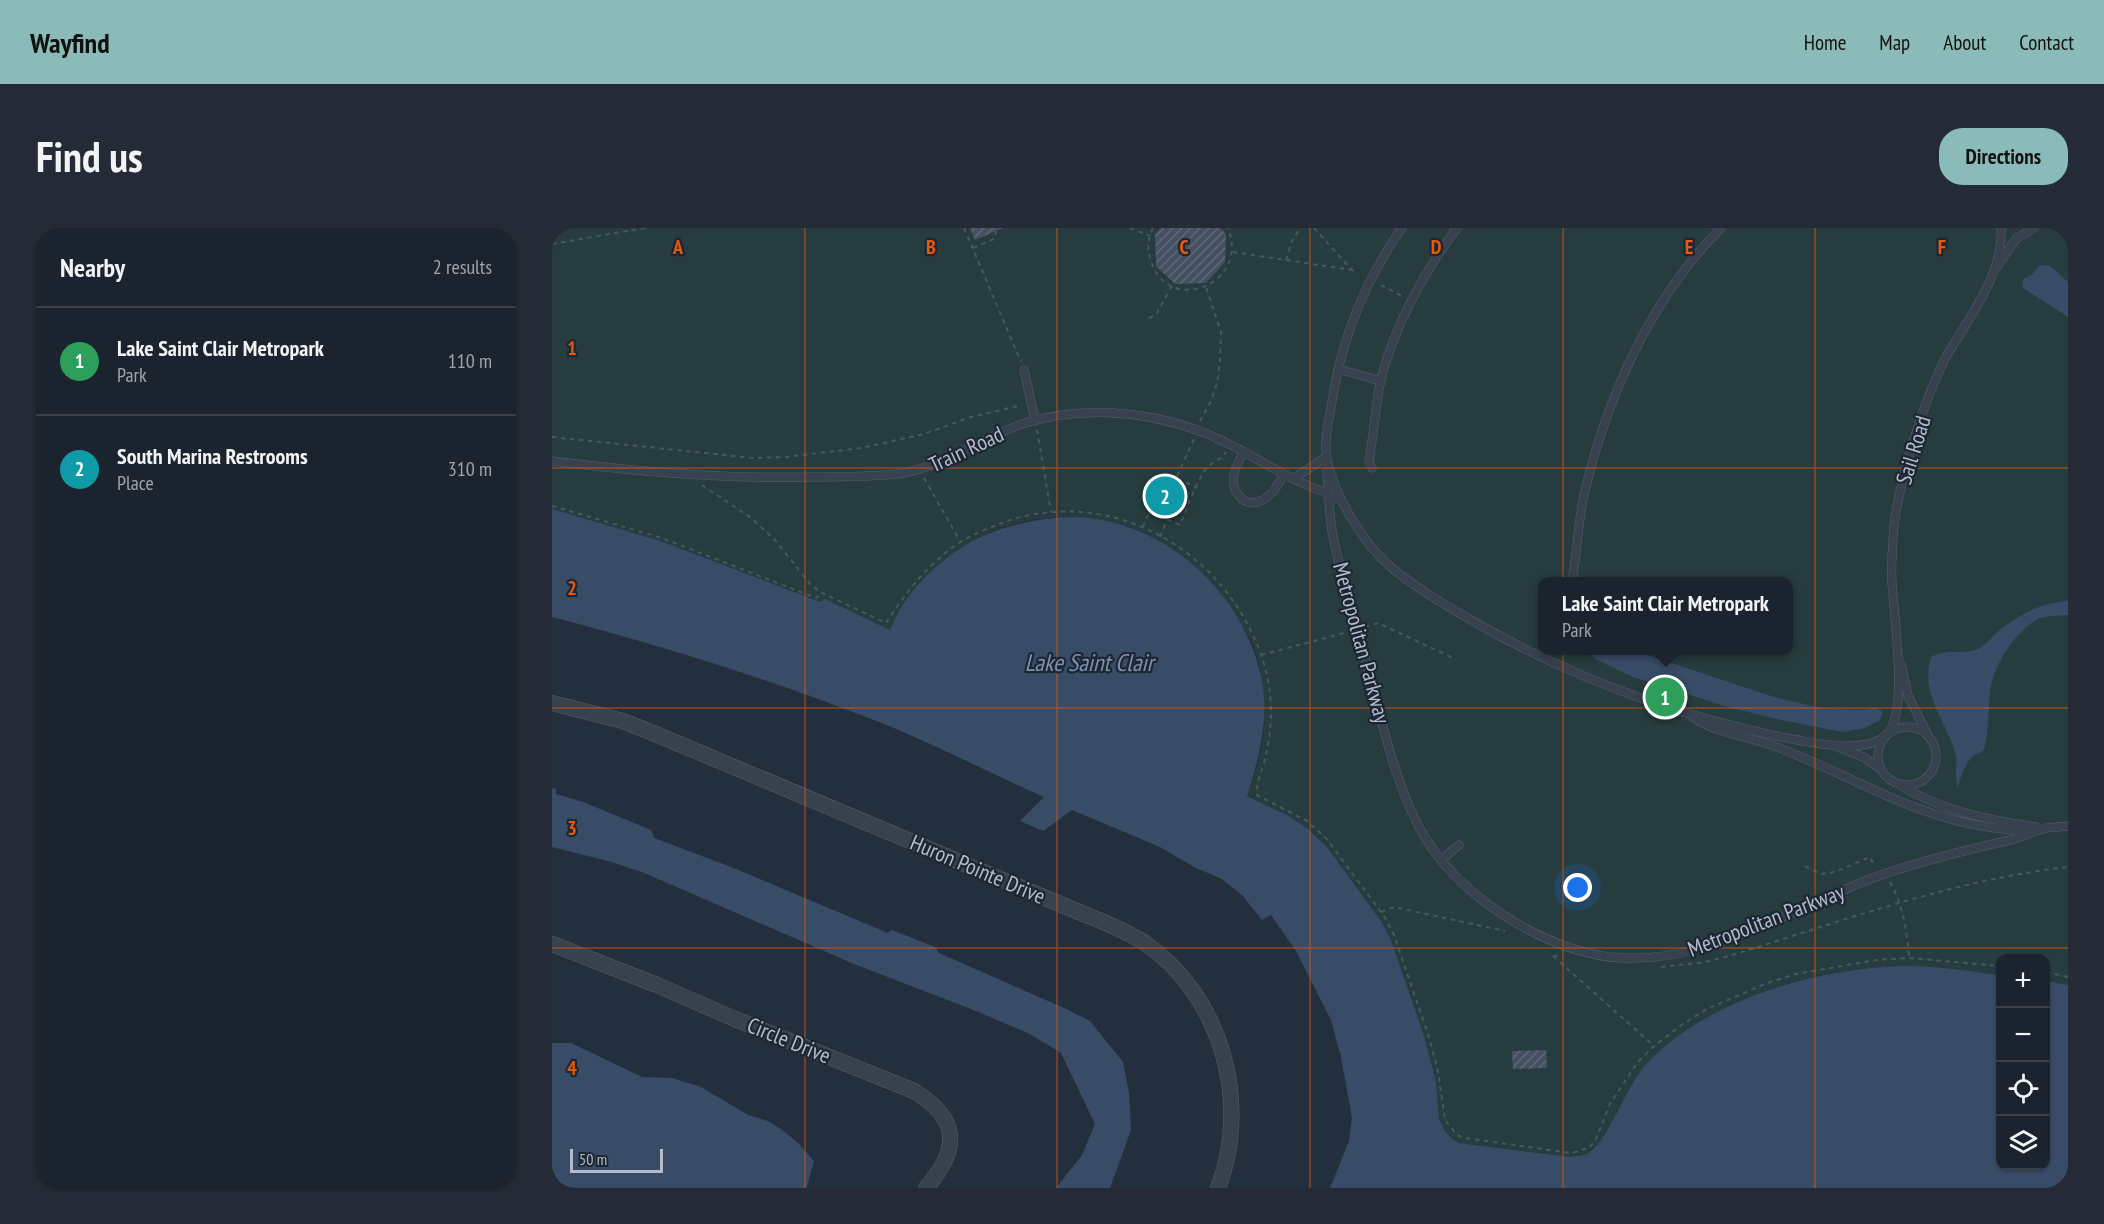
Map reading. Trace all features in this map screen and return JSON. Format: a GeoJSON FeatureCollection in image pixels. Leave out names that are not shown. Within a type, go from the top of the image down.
{"type":"FeatureCollection","features":[{"type":"Feature","properties":{"kind":"street","name":"Huron Pointe Drive"},"geometry":{"type":"LineString","coordinates":[[552,703],[623,721],[653,733],[1123,930],[1145,943],[1176,970],[1194,994],[1224,1054],[1232,1102],[1232,1124],[1228,1151],[1218,1188]]}},
{"type":"Feature","properties":{"kind":"street","name":"Circle Drive"},"geometry":{"type":"LineString","coordinates":[[552,944],[914,1091],[930,1101],[944,1117],[952,1136],[949,1154],[939,1174],[926,1188]]}},
{"type":"Feature","properties":{"kind":"lane"},"geometry":{"type":"LineString","coordinates":[[1381,381],[1338,369],[1354,316],[1370,279],[1402,228]]}},
{"type":"Feature","properties":{"kind":"lane"},"geometry":{"type":"LineString","coordinates":[[1371,468],[1369,462],[1381,381],[1409,305],[1420,282],[1457,228]]}},
{"type":"Feature","properties":{"kind":"lane"},"geometry":{"type":"LineString","coordinates":[[1573,577],[1584,496],[1608,415],[1624,373],[1665,298],[1698,251],[1721,228]]}},
{"type":"Feature","properties":{"kind":"lane"},"geometry":{"type":"LineString","coordinates":[[1994,272],[2000,248],[2001,228]]}},
{"type":"Feature","properties":{"kind":"lane"},"geometry":{"type":"LineString","coordinates":[[2019,228],[2034,228]]}},
{"type":"Feature","properties":{"kind":"lane"},"geometry":{"type":"LineString","coordinates":[[1994,272],[2016,239],[2034,228]]}},
{"type":"Feature","properties":{"kind":"lane","name":"Sail Road"},"geometry":{"type":"LineString","coordinates":[[1896,645],[1892,552],[1895,514],[1901,485],[1921,420],[1943,363],[1994,272]]}},
{"type":"Feature","properties":{"kind":"lane","name":"Metropolitan Parkway"},"geometry":{"type":"LineString","coordinates":[[1338,369],[1326,447],[1328,495],[1333,534],[1398,775],[1421,831],[1441,860],[1461,882],[1525,929],[1558,944],[1609,957],[1661,956],[1688,952],[1879,876],[2047,828],[2068,826]]}},
{"type":"Feature","properties":{"kind":"lane"},"geometry":{"type":"LineString","coordinates":[[1024,370],[1036,424]]}},
{"type":"Feature","properties":{"kind":"lane","name":"Train Road"},"geometry":{"type":"LineString","coordinates":[[552,460],[610,468],[750,478],[894,474],[921,470],[995,434],[1075,413],[1113,412],[1156,417],[1197,430],[1343,502]]}},
{"type":"Feature","properties":{"kind":"lane"},"geometry":{"type":"LineString","coordinates":[[1244,452],[1236,467],[1233,480],[1235,491],[1246,501],[1257,502],[1267,496],[1277,488],[1284,474]]}},
{"type":"Feature","properties":{"kind":"lane"},"geometry":{"type":"LineString","coordinates":[[1293,479],[1326,457],[1343,502],[1374,550],[1398,572],[1460,614],[1538,650]]}},
{"type":"Feature","properties":{"kind":"lane"},"geometry":{"type":"LineString","coordinates":[[1882,770],[1878,761],[1878,752],[1898,710],[1896,645]]}},
{"type":"Feature","properties":{"kind":"lane"},"geometry":{"type":"LineString","coordinates":[[1895,782],[1904,785],[1923,780],[1934,766],[1936,756],[1935,747],[1908,696],[1896,645]]}},
{"type":"Feature","properties":{"kind":"lane"},"geometry":{"type":"LineString","coordinates":[[1549,655],[1631,695],[1684,712],[1782,737],[1837,746],[1863,744],[1887,735],[1895,729],[1914,728],[1923,731],[1930,738]]}},
{"type":"Feature","properties":{"kind":"lane"},"geometry":{"type":"LineString","coordinates":[[1684,712],[1709,728],[1772,745],[1906,806],[1947,819],[2006,830],[2025,831],[2047,828]]}},
{"type":"Feature","properties":{"kind":"lane"},"geometry":{"type":"LineString","coordinates":[[1837,746],[1865,758],[1895,782],[1920,796],[1976,816],[2047,828]]}},
{"type":"Feature","properties":{"kind":"lane"},"geometry":{"type":"LineString","coordinates":[[1441,860],[1459,845]]}},
{"type":"Feature","properties":{"kind":"path"},"geometry":{"type":"LineString","coordinates":[[552,244],[643,228]]}},
{"type":"Feature","properties":{"kind":"path"},"geometry":{"type":"LineString","coordinates":[[964,228],[1024,370]]}},
{"type":"Feature","properties":{"kind":"path"},"geometry":{"type":"LineString","coordinates":[[973,248],[994,239],[997,228]]}},
{"type":"Feature","properties":{"kind":"path"},"geometry":{"type":"LineString","coordinates":[[1130,228],[1150,236]]}},
{"type":"Feature","properties":{"kind":"path"},"geometry":{"type":"LineString","coordinates":[[1153,228],[1148,244],[1153,269],[1161,279],[1172,286],[1183,289],[1206,287],[1223,274],[1229,266],[1233,242],[1228,228]]}},
{"type":"Feature","properties":{"kind":"path"},"geometry":{"type":"LineString","coordinates":[[1286,260],[1292,241],[1300,228]]}},
{"type":"Feature","properties":{"kind":"path"},"geometry":{"type":"LineString","coordinates":[[1314,228],[1352,270]]}},
{"type":"Feature","properties":{"kind":"path"},"geometry":{"type":"LineString","coordinates":[[1232,252],[1352,270],[1358,273]]}},
{"type":"Feature","properties":{"kind":"path"},"geometry":{"type":"LineString","coordinates":[[1378,284],[1402,296]]}},
{"type":"Feature","properties":{"kind":"path"},"geometry":{"type":"LineString","coordinates":[[1149,318],[1156,315],[1172,286]]}},
{"type":"Feature","properties":{"kind":"path"},"geometry":{"type":"LineString","coordinates":[[1199,424],[1214,392],[1220,361],[1221,332],[1206,287]]}},
{"type":"Feature","properties":{"kind":"path"},"geometry":{"type":"LineString","coordinates":[[552,437],[753,458],[786,457],[861,448],[924,434],[971,417],[1025,405]]}},
{"type":"Feature","properties":{"kind":"path"},"geometry":{"type":"LineString","coordinates":[[1036,424],[1052,512]]}},
{"type":"Feature","properties":{"kind":"path"},"geometry":{"type":"LineString","coordinates":[[1194,437],[1176,478],[1197,488]]}},
{"type":"Feature","properties":{"kind":"path"},"geometry":{"type":"LineString","coordinates":[[1143,527],[1149,512],[1180,525],[1209,466],[1223,457],[1230,445]]}},
{"type":"Feature","properties":{"kind":"path"},"geometry":{"type":"LineString","coordinates":[[921,470],[924,481],[960,542]]}},
{"type":"Feature","properties":{"kind":"path"},"geometry":{"type":"LineString","coordinates":[[698,475],[698,481],[703,487],[750,517],[775,540],[812,585],[822,593],[886,624],[913,585],[939,558],[960,542],[985,529],[1016,518],[1052,512],[1116,517],[1143,527],[1181,549],[1212,574],[1243,616],[1261,655],[1271,700],[1266,758],[1256,786],[1257,795],[1307,821],[1326,837],[1381,912],[1394,935],[1428,1034],[1438,1071],[1445,1120],[1457,1135],[1570,1153],[1588,1148],[1596,1139],[1610,1104],[1637,1063],[1654,1046],[1683,1024],[1707,1010],[1767,983],[1796,974],[1848,964],[1910,958],[1996,966]]}},
{"type":"Feature","properties":{"kind":"path"},"geometry":{"type":"LineString","coordinates":[[552,506],[662,538],[816,598],[822,593]]}},
{"type":"Feature","properties":{"kind":"path"},"geometry":{"type":"LineString","coordinates":[[1160,537],[1167,520]]}},
{"type":"Feature","properties":{"kind":"path"},"geometry":{"type":"LineString","coordinates":[[1805,866],[1821,874],[1835,872],[1870,857],[1882,885],[1890,882],[1900,904],[1910,958]]}},
{"type":"Feature","properties":{"kind":"path"},"geometry":{"type":"LineString","coordinates":[[1657,968],[1705,962],[1729,956],[1971,884],[2068,867]]}},
{"type":"Feature","properties":{"kind":"path"},"geometry":{"type":"LineString","coordinates":[[1381,912],[1394,907],[1505,931]]}},
{"type":"Feature","properties":{"kind":"path"},"geometry":{"type":"LineString","coordinates":[[1568,956],[1553,956],[1654,1046]]}},
{"type":"Feature","properties":{"kind":"path"},"geometry":{"type":"LineString","coordinates":[[2050,973],[2068,977]]}},
{"type":"Feature","properties":{"kind":"green space"},"geometry":{"type":"Polygon","coordinates":[[[552,228],[2068,228],[2068,985],[2050,982],[2050,954],[1996,954],[1996,974],[1938,967],[1868,968],[1799,981],[1765,992],[1731,1005],[1700,1021],[1647,1063],[1632,1084],[1603,1138],[1586,1154],[1570,1157],[1459,1143],[1445,1131],[1438,1119],[1436,1082],[1425,1039],[1391,940],[1381,921],[1327,847],[1308,829],[1287,815],[1247,796],[1256,770],[1264,730],[1264,696],[1258,662],[1247,633],[1232,614],[1160,541],[1133,528],[1109,521],[1084,518],[1058,517],[1009,526],[985,534],[941,563],[912,594],[890,630],[661,541],[552,509],[552,228]]]}},
{"type":"Feature","properties":{"kind":"water"},"geometry":{"type":"Polygon","coordinates":[[[2040,265],[2050,266],[2068,282],[2068,317],[2023,288],[2023,279],[2031,275],[2040,265]]]}},
{"type":"Feature","properties":{"kind":"water","name":"Lake Saint Clair"},"geometry":{"type":"Polygon","coordinates":[[[552,509],[661,541],[820,602],[825,599],[890,630],[906,601],[928,574],[970,542],[990,533],[1032,521],[1073,517],[1106,521],[1138,531],[1168,546],[1195,566],[1218,590],[1238,618],[1253,648],[1264,695],[1262,739],[1247,796],[1287,815],[1308,829],[1327,847],[1381,921],[1391,940],[1425,1039],[1436,1082],[1439,1119],[1452,1139],[1459,1143],[1570,1157],[1584,1155],[1603,1138],[1632,1084],[1647,1063],[1700,1021],[1731,1005],[1765,992],[1834,973],[1901,966],[1938,967],[1996,974],[1996,1170],[2050,1170],[2050,982],[2068,985],[2068,1188],[1330,1188],[1349,1141],[1352,1118],[1341,1057],[1331,1020],[1296,951],[1271,915],[1262,920],[1242,895],[1222,879],[1196,868],[1160,847],[1072,810],[1043,831],[1020,821],[1044,797],[884,724],[785,687],[708,662],[552,617],[552,509]]]}},
{"type":"Feature","properties":{"kind":"water"},"geometry":{"type":"Polygon","coordinates":[[[2068,601],[2068,615],[2047,616],[2036,620],[2012,642],[1999,663],[1991,683],[1984,749],[1968,762],[1958,789],[1955,752],[1931,695],[1928,671],[1931,657],[1945,652],[1975,650],[2021,615],[2048,604],[2068,601]]]}},
{"type":"Feature","properties":{"kind":"water"},"geometry":{"type":"Polygon","coordinates":[[[1591,655],[1647,655],[1774,697],[1821,708],[1861,710],[1876,708],[1883,712],[1880,720],[1865,728],[1843,732],[1728,707],[1633,677],[1591,655]]]}},
{"type":"Feature","properties":{"kind":"water"},"geometry":{"type":"Polygon","coordinates":[[[552,788],[556,789],[556,794],[583,802],[651,830],[654,838],[731,867],[888,933],[892,930],[935,947],[939,953],[1090,1021],[1123,1062],[1129,1093],[1131,1130],[1110,1188],[1056,1188],[1082,1155],[1095,1124],[1061,1053],[1030,1034],[854,964],[642,872],[552,847],[552,788]]]}},
{"type":"Feature","properties":{"kind":"water"},"geometry":{"type":"Polygon","coordinates":[[[552,1043],[571,1043],[642,1077],[672,1078],[701,1087],[748,1115],[768,1121],[798,1143],[814,1161],[807,1186],[805,1188],[552,1188],[552,1043]]]}},
{"type":"Feature","properties":{"kind":"building"},"geometry":{"type":"Polygon","coordinates":[[[970,228],[1003,228],[975,240],[970,228]]]}},
{"type":"Feature","properties":{"kind":"building"},"geometry":{"type":"Polygon","coordinates":[[[1161,228],[1220,228],[1226,234],[1225,262],[1206,283],[1175,284],[1156,266],[1155,234],[1161,228]]]}},
{"type":"Feature","properties":{"kind":"building"},"geometry":{"type":"Polygon","coordinates":[[[1157,476],[1185,489],[1173,517],[1145,504],[1157,476]]]}},
{"type":"Feature","properties":{"kind":"building"},"geometry":{"type":"Polygon","coordinates":[[[1546,1050],[1547,1068],[1513,1069],[1512,1051],[1546,1050]]]}},
{"type":"Feature","properties":{"kind":"place","name":"South Marina Restrooms"},"geometry":{"type":"Point","coordinates":[1165,496]}},
{"type":"Feature","properties":{"kind":"place","name":"Lake Saint Clair Metropark"},"geometry":{"type":"Point","coordinates":[1665,697]}}]}
